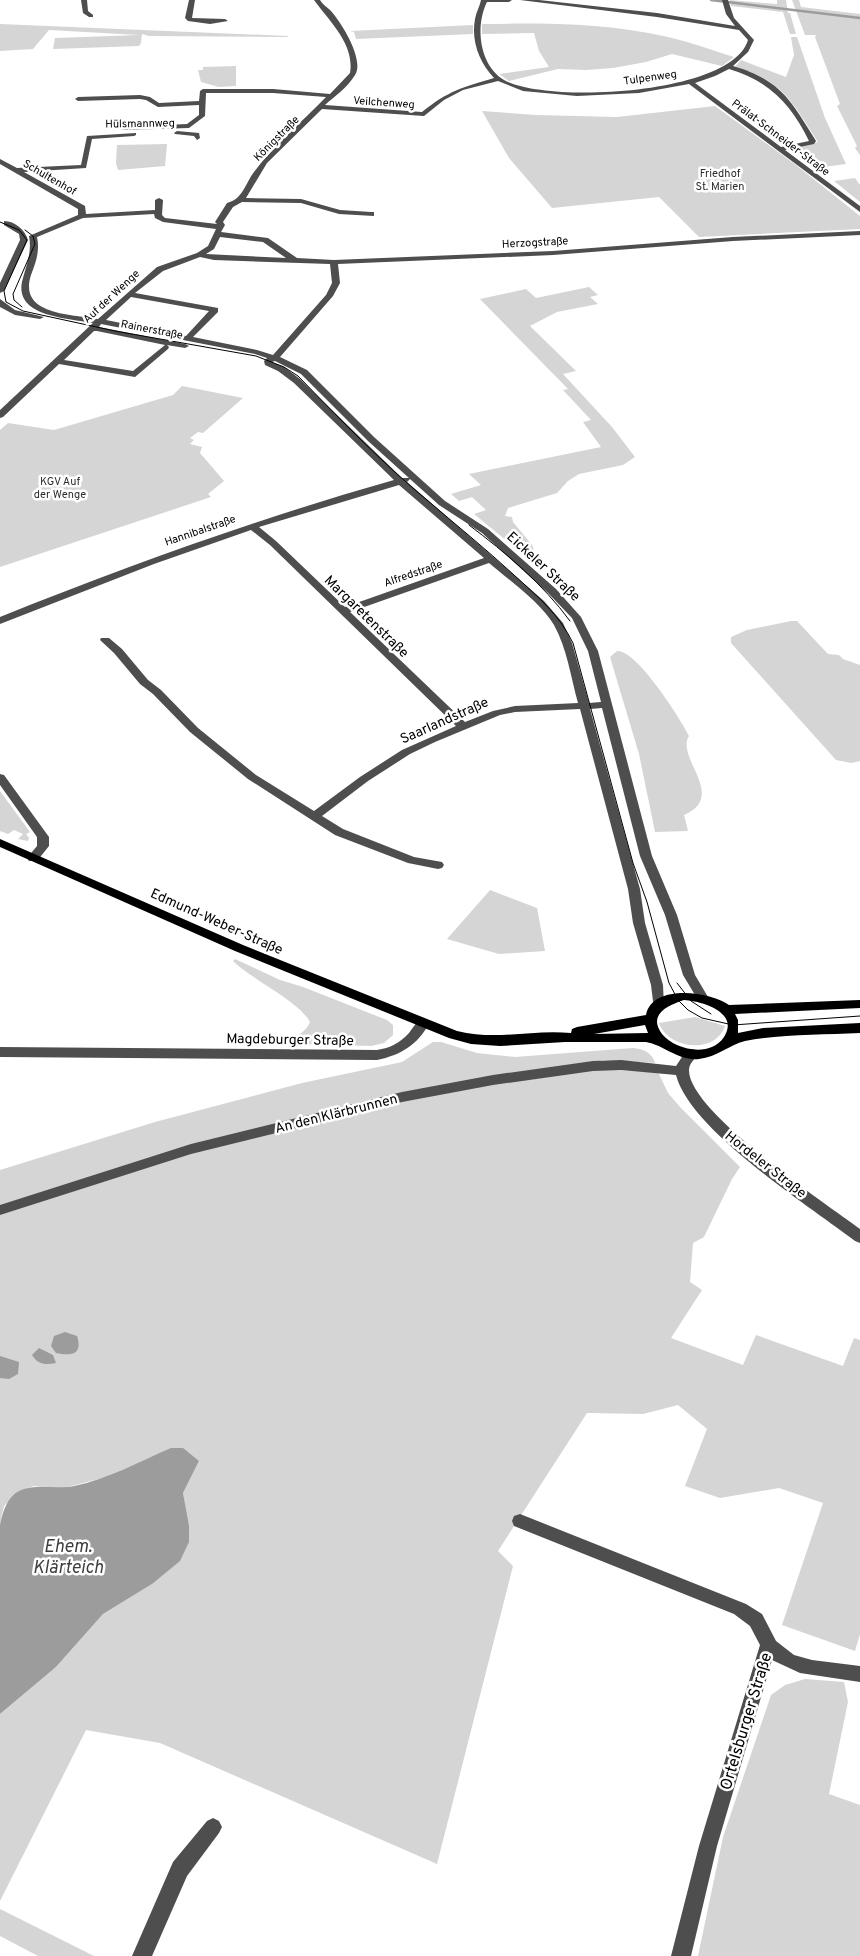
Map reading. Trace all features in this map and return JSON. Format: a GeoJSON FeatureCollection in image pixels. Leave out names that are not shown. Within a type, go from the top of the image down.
{"type":"FeatureCollection","features":[{"type":"Feature","properties":{"kind":"main road","name":"Edmund-Weber-Straße"},"geometry":{"type":"LineString","coordinates":[[0,843],[239,948],[423,1024]]}},
{"type":"Feature","properties":{"kind":"main road"},"geometry":{"type":"LineString","coordinates":[[423,1024],[454,1036],[486,1040],[643,1036],[658,1039],[676,1050],[692,1054],[714,1051],[728,1040],[732,1033],[733,1025],[725,1010],[711,1000],[702,997],[676,997],[658,1006],[651,1019],[652,1029],[658,1039]]}},
{"type":"Feature","properties":{"kind":"main road"},"geometry":{"type":"LineString","coordinates":[[725,1010],[860,1004]]}},
{"type":"Feature","properties":{"kind":"main road"},"geometry":{"type":"LineString","coordinates":[[565,1037],[577,1032],[651,1019]]}},
{"type":"Feature","properties":{"kind":"main road"},"geometry":{"type":"LineString","coordinates":[[728,1040],[763,1033],[860,1028]]}},
{"type":"Feature","properties":{"kind":"street"},"geometry":{"type":"LineString","coordinates":[[84,0],[85,12],[91,16]]}},
{"type":"Feature","properties":{"kind":"street"},"geometry":{"type":"LineString","coordinates":[[192,0],[188,18],[190,20],[225,21]]}},
{"type":"Feature","properties":{"kind":"street","name":"Königstraße"},"geometry":{"type":"LineString","coordinates":[[200,256],[211,247],[219,228],[226,223],[239,205],[258,170],[353,74],[355,65],[348,45],[328,11],[317,0]]}},
{"type":"Feature","properties":{"kind":"street","name":"Königstraße"},"geometry":{"type":"LineString","coordinates":[[324,0],[330,8],[328,11]]}},
{"type":"Feature","properties":{"kind":"street"},"geometry":{"type":"LineString","coordinates":[[499,79],[485,62],[479,43],[478,18],[484,0],[509,0]]}},
{"type":"Feature","properties":{"kind":"street"},"geometry":{"type":"LineString","coordinates":[[523,0],[738,28]]}},
{"type":"Feature","properties":{"kind":"street","name":"Tulpenweg"},"geometry":{"type":"LineString","coordinates":[[499,79],[533,91],[571,94],[625,92],[690,82],[713,75],[728,67],[746,52],[751,43],[750,38],[738,28],[725,7]]}},
{"type":"Feature","properties":{"kind":"street"},"geometry":{"type":"LineString","coordinates":[[711,23],[717,18]]}},
{"type":"Feature","properties":{"kind":"street"},"geometry":{"type":"LineString","coordinates":[[728,67],[755,74],[785,96],[813,141],[810,144],[780,149]]}},
{"type":"Feature","properties":{"kind":"street","name":"Veilchenweg"},"geometry":{"type":"LineString","coordinates":[[321,107],[424,114],[442,99],[461,89],[499,79]]}},
{"type":"Feature","properties":{"kind":"street","name":"Prälat-Schneider-Straße"},"geometry":{"type":"LineString","coordinates":[[690,82],[860,210]]}},
{"type":"Feature","properties":{"kind":"street","name":"Königstraße"},"geometry":{"type":"LineString","coordinates":[[202,103],[203,91],[274,91],[333,96]]}},
{"type":"Feature","properties":{"kind":"street"},"geometry":{"type":"LineString","coordinates":[[78,99],[140,97],[148,98],[158,105],[202,103],[202,116],[189,126],[123,128]]}},
{"type":"Feature","properties":{"kind":"street","name":"Hülsmannweg"},"geometry":{"type":"LineString","coordinates":[[15,170],[84,167],[88,138],[92,136],[189,133],[197,134],[197,138]]}},
{"type":"Feature","properties":{"kind":"street","name":"Schultenhof"},"geometry":{"type":"LineString","coordinates":[[0,161],[82,208],[82,216]]}},
{"type":"Feature","properties":{"kind":"street"},"geometry":{"type":"LineString","coordinates":[[3,221],[24,229],[33,236],[82,216],[159,212],[159,200]]}},
{"type":"Feature","properties":{"kind":"street"},"geometry":{"type":"LineString","coordinates":[[239,202],[310,202],[339,212],[371,214]]}},
{"type":"Feature","properties":{"kind":"street","name":"Herzogstraße"},"geometry":{"type":"LineString","coordinates":[[159,212],[158,216],[163,220],[219,228],[243,236],[265,240],[297,260],[334,262],[553,253],[733,239],[860,233]]}},
{"type":"Feature","properties":{"kind":"street"},"geometry":{"type":"LineString","coordinates":[[0,291],[24,238],[19,230],[3,221]]}},
{"type":"Feature","properties":{"kind":"street","name":"Rainerstraße"},"geometry":{"type":"LineString","coordinates":[[33,236],[34,244],[17,296],[35,309],[188,338],[270,360]]}},
{"type":"Feature","properties":{"kind":"street"},"geometry":{"type":"LineString","coordinates":[[266,260],[277,256],[281,251]]}},
{"type":"Feature","properties":{"kind":"street","name":"Auf der Wenge"},"geometry":{"type":"LineString","coordinates":[[0,415],[129,294],[160,269],[200,256],[297,260]]}},
{"type":"Feature","properties":{"kind":"street"},"geometry":{"type":"LineString","coordinates":[[334,262],[336,283],[329,296],[270,360],[297,381],[400,481],[540,603],[558,623],[567,643],[632,882],[639,923],[657,985],[658,1006]]}},
{"type":"Feature","properties":{"kind":"street"},"geometry":{"type":"LineString","coordinates":[[129,294],[215,310],[188,338]]}},
{"type":"Feature","properties":{"kind":"street","name":"Rainerstraße"},"geometry":{"type":"LineString","coordinates":[[2,306],[21,313],[93,328],[270,360]]}},
{"type":"Feature","properties":{"kind":"street"},"geometry":{"type":"LineString","coordinates":[[58,361],[135,374],[164,347]]}},
{"type":"Feature","properties":{"kind":"street","name":"Eickeler Straße"},"geometry":{"type":"LineString","coordinates":[[270,360],[304,372],[414,478],[447,506],[485,531],[552,590],[568,607],[587,636],[601,679],[606,705],[646,856],[666,901],[689,975],[702,997]]}},
{"type":"Feature","properties":{"kind":"street","name":"Hannibalstraße"},"geometry":{"type":"LineString","coordinates":[[0,620],[118,572],[308,506],[414,478]]}},
{"type":"Feature","properties":{"kind":"street","name":"Margaretenstraße"},"geometry":{"type":"LineString","coordinates":[[252,526],[273,543],[463,726]]}},
{"type":"Feature","properties":{"kind":"street","name":"Alfredstraße"},"geometry":{"type":"LineString","coordinates":[[342,611],[492,560]]}},
{"type":"Feature","properties":{"kind":"street"},"geometry":{"type":"LineString","coordinates":[[106,640],[144,682],[158,692],[213,747],[252,777],[339,832],[412,860],[438,865]]}},
{"type":"Feature","properties":{"kind":"street","name":"Saarlandstraße"},"geometry":{"type":"LineString","coordinates":[[314,817],[385,765],[431,740],[463,726],[509,710],[606,705]]}},
{"type":"Feature","properties":{"kind":"street"},"geometry":{"type":"LineString","coordinates":[[0,777],[43,836],[44,844],[33,858]]}},
{"type":"Feature","properties":{"kind":"street","name":"Magdeburger Straße"},"geometry":{"type":"LineString","coordinates":[[0,1052],[378,1055],[406,1046],[423,1024]]}},
{"type":"Feature","properties":{"kind":"street"},"geometry":{"type":"LineString","coordinates":[[682,1071],[683,1066],[692,1054]]}},
{"type":"Feature","properties":{"kind":"street","name":"An den Klärbrunnen"},"geometry":{"type":"LineString","coordinates":[[0,1210],[191,1149],[402,1097],[492,1080],[593,1066],[621,1066],[682,1071]]}},
{"type":"Feature","properties":{"kind":"street","name":"Hordeler Straße"},"geometry":{"type":"LineString","coordinates":[[682,1071],[683,1081],[721,1130],[737,1145],[860,1236]]}},
{"type":"Feature","properties":{"kind":"street","name":"Ortelsburger Straße"},"geometry":{"type":"LineString","coordinates":[[520,1521],[740,1609],[757,1621],[768,1644],[708,1846],[681,1956]]}},
{"type":"Feature","properties":{"kind":"street"},"geometry":{"type":"LineString","coordinates":[[768,1644],[777,1655],[788,1661],[811,1667],[860,1674]]}},
{"type":"Feature","properties":{"kind":"street"},"geometry":{"type":"LineString","coordinates":[[142,1956],[180,1869],[213,1827]]}},
{"type":"Feature","properties":{"kind":"green space"},"geometry":{"type":"Polygon","coordinates":[[[730,0],[777,4],[777,0],[786,0],[788,13],[790,13],[796,34],[790,34],[783,12],[731,6],[730,0]]]}},
{"type":"Feature","properties":{"kind":"green space"},"geometry":{"type":"Polygon","coordinates":[[[792,0],[799,0],[801,7],[860,14],[860,155],[855,148],[857,146],[837,106],[840,104],[815,37],[816,35],[805,35],[792,0]]]}},
{"type":"Feature","properties":{"kind":"green space"},"geometry":{"type":"Polygon","coordinates":[[[0,24],[288,37],[149,36],[142,34],[139,46],[53,49],[55,38],[139,35],[49,30],[33,49],[0,51],[0,24]]]}},
{"type":"Feature","properties":{"kind":"green space"},"geometry":{"type":"Polygon","coordinates":[[[482,24],[599,26],[645,32],[701,46],[734,57],[722,66],[672,54],[646,62],[613,68],[586,70],[558,69],[509,81],[499,74],[549,67],[539,51],[534,33],[482,34],[482,24]]]}},
{"type":"Feature","properties":{"kind":"green space"},"geometry":{"type":"Polygon","coordinates":[[[473,25],[473,34],[356,39],[354,32],[350,31],[473,25]]]}},
{"type":"Feature","properties":{"kind":"green space"},"geometry":{"type":"Polygon","coordinates":[[[791,37],[797,37],[825,118],[846,164],[824,167],[819,170],[791,149],[818,142],[793,105],[776,86],[751,72],[735,67],[741,60],[786,77],[794,55],[791,37]]]}},
{"type":"Feature","properties":{"kind":"green space"},"geometry":{"type":"Polygon","coordinates":[[[236,66],[236,86],[219,87],[201,82],[198,70],[203,70],[203,67],[236,66]]]}},
{"type":"Feature","properties":{"kind":"green space","name":"Friedhof St. Marien"},"geometry":{"type":"Polygon","coordinates":[[[715,106],[796,165],[860,216],[860,229],[699,237],[659,197],[552,208],[509,158],[482,111],[536,115],[617,117],[715,106]]]}},
{"type":"Feature","properties":{"kind":"green space"},"geometry":{"type":"Polygon","coordinates":[[[167,144],[165,166],[118,170],[116,163],[117,145],[167,144]]]}},
{"type":"Feature","properties":{"kind":"green space"},"geometry":{"type":"Polygon","coordinates":[[[855,178],[860,185],[860,202],[834,181],[855,178]]]}},
{"type":"Feature","properties":{"kind":"green space"},"geometry":{"type":"Polygon","coordinates":[[[589,287],[598,295],[590,297],[598,304],[557,312],[530,326],[576,371],[563,374],[612,427],[635,457],[623,465],[579,474],[568,481],[557,493],[508,508],[505,516],[512,517],[513,522],[532,545],[537,558],[530,560],[474,514],[486,510],[472,497],[459,501],[451,494],[481,485],[469,474],[601,447],[583,422],[591,420],[563,390],[568,389],[480,299],[526,289],[536,298],[589,287]]]}},
{"type":"Feature","properties":{"kind":"green space","name":"KGV Auf der Wenge"},"geometry":{"type":"Polygon","coordinates":[[[182,386],[243,398],[203,433],[198,432],[190,438],[194,440],[190,444],[202,447],[200,453],[224,481],[208,494],[211,497],[0,567],[0,430],[8,423],[54,430],[173,395],[182,386]]]}},
{"type":"Feature","properties":{"kind":"green space"},"geometry":{"type":"Polygon","coordinates":[[[797,621],[828,654],[839,655],[843,659],[860,665],[860,761],[851,763],[836,760],[731,643],[731,637],[747,630],[797,621]]]}},
{"type":"Feature","properties":{"kind":"green space"},"geometry":{"type":"Polygon","coordinates":[[[617,651],[625,653],[646,673],[668,701],[689,736],[687,745],[688,755],[698,777],[701,787],[701,798],[696,807],[684,815],[688,831],[655,832],[639,754],[610,657],[617,651]]]}},
{"type":"Feature","properties":{"kind":"green space"},"geometry":{"type":"Polygon","coordinates":[[[0,791],[30,832],[26,834],[29,838],[28,841],[18,839],[23,834],[14,830],[8,834],[0,831],[0,791]]]}},
{"type":"Feature","properties":{"kind":"green space"},"geometry":{"type":"Polygon","coordinates":[[[490,890],[537,908],[545,951],[499,954],[447,939],[490,890]]]}},
{"type":"Feature","properties":{"kind":"green space"},"geometry":{"type":"Polygon","coordinates":[[[235,959],[280,980],[387,1020],[393,1025],[393,1035],[384,1043],[371,1046],[265,1043],[291,1038],[303,1032],[310,1022],[296,1006],[241,968],[233,961],[235,959]]]}},
{"type":"Feature","properties":{"kind":"green space"},"geometry":{"type":"Polygon","coordinates":[[[695,1017],[725,1026],[720,1035],[712,1041],[702,1045],[692,1045],[672,1039],[664,1032],[659,1023],[695,1017]]]}},
{"type":"Feature","properties":{"kind":"green space"},"geometry":{"type":"Polygon","coordinates":[[[433,1042],[441,1042],[477,1053],[515,1057],[633,1048],[647,1052],[652,1056],[655,1063],[601,1060],[598,1069],[658,1072],[668,1093],[680,1107],[740,1167],[732,1179],[704,1237],[693,1243],[690,1282],[702,1290],[671,1338],[743,1365],[756,1335],[843,1366],[854,1338],[860,1340],[860,1634],[855,1651],[782,1625],[823,1503],[779,1488],[720,1498],[685,1486],[707,1429],[678,1405],[643,1414],[587,1413],[498,1551],[513,1566],[437,1864],[160,1743],[86,1730],[0,1901],[0,1714],[56,1667],[103,1614],[152,1584],[185,1508],[183,1493],[199,1461],[106,1477],[64,1488],[34,1486],[19,1491],[4,1506],[0,1525],[0,1170],[155,1122],[302,1083],[402,1062],[433,1042]]]}},
{"type":"Feature","properties":{"kind":"green space"},"geometry":{"type":"Polygon","coordinates":[[[805,1679],[844,1682],[848,1702],[829,1794],[860,1805],[860,1956],[698,1956],[723,1837],[771,1695],[785,1685],[805,1679]]]}},
{"type":"Feature","properties":{"kind":"green space"},"geometry":{"type":"Polygon","coordinates":[[[0,1909],[94,1956],[38,1956],[0,1936],[0,1909]]]}},
{"type":"Feature","properties":{"kind":"water"},"geometry":{"type":"Polygon","coordinates":[[[65,1332],[77,1336],[77,1351],[71,1354],[56,1353],[51,1346],[54,1336],[65,1332]]]}},
{"type":"Feature","properties":{"kind":"water"},"geometry":{"type":"Polygon","coordinates":[[[39,1348],[53,1355],[56,1363],[46,1364],[37,1361],[32,1355],[39,1348]]]}},
{"type":"Feature","properties":{"kind":"water"},"geometry":{"type":"Polygon","coordinates":[[[0,1356],[19,1362],[18,1374],[9,1379],[0,1378],[0,1356]]]}},
{"type":"Feature","properties":{"kind":"water","name":"Ehem. Klärteich"},"geometry":{"type":"Polygon","coordinates":[[[171,1448],[183,1448],[199,1461],[183,1493],[189,1526],[189,1542],[180,1561],[152,1584],[103,1614],[56,1667],[0,1714],[0,1525],[9,1500],[16,1493],[27,1488],[67,1487],[87,1483],[123,1470],[171,1448]]]}},
{"type":"Feature","properties":{"kind":"waterway"},"geometry":{"type":"LineString","coordinates":[[711,0],[860,18]]}},
{"type":"Feature","properties":{"kind":"tram line"},"geometry":{"type":"LineString","coordinates":[[0,222],[19,230],[27,240],[4,291],[6,302],[23,311],[115,331],[256,356],[284,367],[298,376],[393,471],[503,565],[554,614],[573,643],[633,863],[647,902],[669,983],[678,1000],[688,1010],[702,1018],[733,1025],[860,1016]]}},
{"type":"Feature","properties":{"kind":"tram line"},"geometry":{"type":"LineString","coordinates":[[22,307],[14,300],[13,294],[35,244],[33,236],[25,230]]}},
{"type":"Feature","properties":{"kind":"tram line"},"geometry":{"type":"LineString","coordinates":[[469,525],[523,570],[548,594],[570,621]]}},
{"type":"Feature","properties":{"kind":"tram line"},"geometry":{"type":"LineString","coordinates":[[677,983],[691,1001],[711,1014]]}}]}
